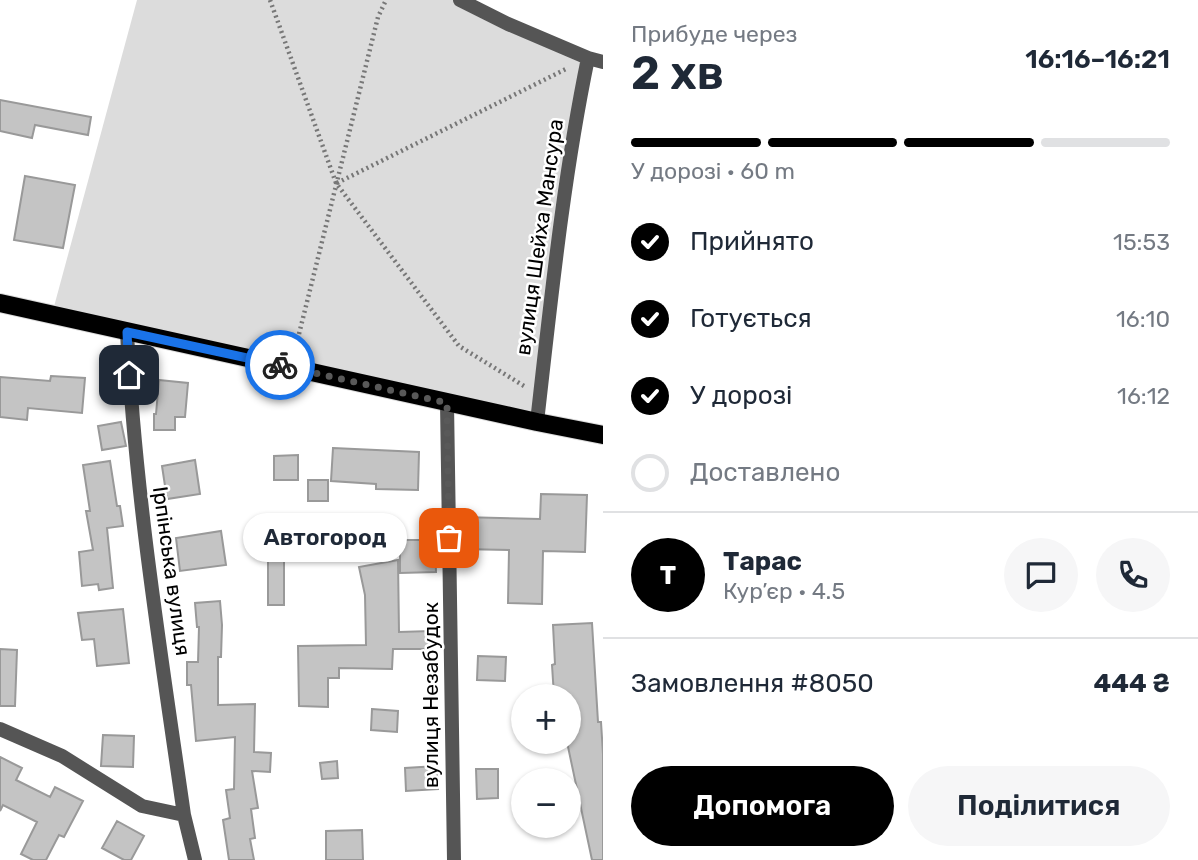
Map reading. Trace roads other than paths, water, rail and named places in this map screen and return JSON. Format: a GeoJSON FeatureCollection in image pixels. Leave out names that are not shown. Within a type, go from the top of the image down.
{"type":"FeatureCollection","features":[{"type":"Feature","properties":{"kind":"main road"},"geometry":{"type":"LineString","coordinates":[[0,303],[603,437]]}},
{"type":"Feature","properties":{"kind":"street"},"geometry":{"type":"LineString","coordinates":[[465,1],[508,24],[596,60]]}},
{"type":"Feature","properties":{"kind":"street","name":"вулиця Шейха Мансура"},"geometry":{"type":"LineString","coordinates":[[537,422],[556,254],[596,60]]}},
{"type":"Feature","properties":{"kind":"street","name":"Ірпінська вулиця"},"geometry":{"type":"LineString","coordinates":[[127,332],[131,419],[143,523],[184,815],[195,860]]}},
{"type":"Feature","properties":{"kind":"street","name":"вулиця Незабудок"},"geometry":{"type":"LineString","coordinates":[[447,403],[454,860]]}},
{"type":"Feature","properties":{"kind":"street"},"geometry":{"type":"LineString","coordinates":[[0,729],[62,756],[142,806],[184,815]]}},
{"type":"Feature","properties":{"kind":"place","name":"Автогород"},"geometry":{"type":"Point","coordinates":[449,538]}}]}
